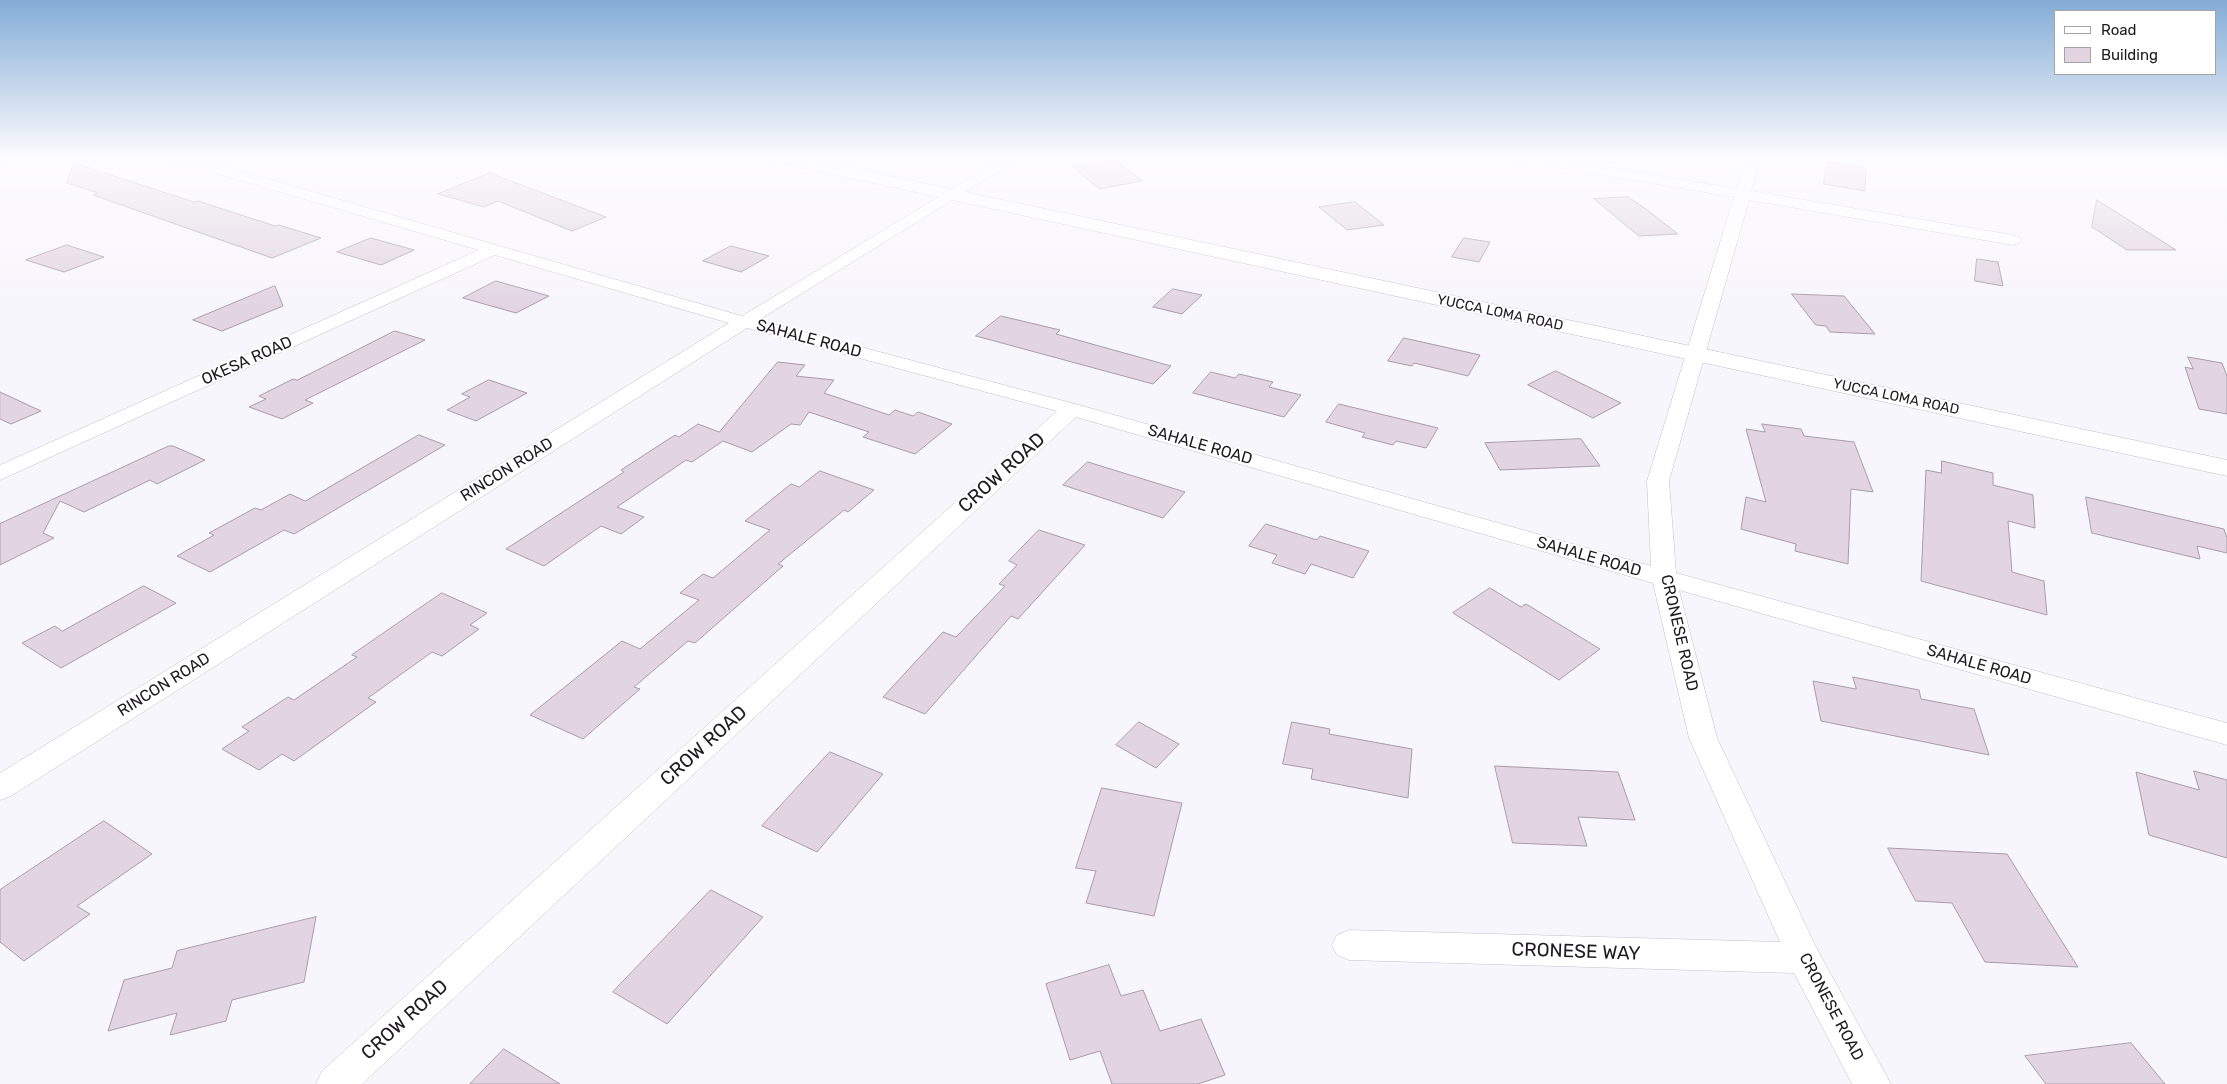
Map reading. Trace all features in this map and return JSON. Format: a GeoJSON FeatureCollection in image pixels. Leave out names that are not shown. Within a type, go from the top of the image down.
{"type":"FeatureCollection","features":[{"type":"Feature","properties":{"kind":"main road","name":"YUCCA LOMA ROAD"},"geometry":{"type":"LineString","coordinates":[[1007,207],[2227,468]]}},
{"type":"Feature","properties":{"kind":"street","name":"SAHALE ROAD"},"geometry":{"type":"LineString","coordinates":[[345,207],[744,322],[1072,409],[1664,578],[2227,734]]}},
{"type":"Feature","properties":{"kind":"street","name":"RINCON ROAD"},"geometry":{"type":"LineString","coordinates":[[0,788],[744,322],[934,207]]}},
{"type":"Feature","properties":{"kind":"street","name":"CRONESE ROAD"},"geometry":{"type":"LineString","coordinates":[[1738,207],[1658,481],[1664,578],[1703,738],[1804,958],[1872,1084]]}},
{"type":"Feature","properties":{"kind":"street"},"geometry":{"type":"LineString","coordinates":[[1811,207],[2013,240]]}},
{"type":"Feature","properties":{"kind":"street","name":"OKESA ROAD"},"geometry":{"type":"LineString","coordinates":[[0,473],[493,250]]}},
{"type":"Feature","properties":{"kind":"street","name":"CROW ROAD"},"geometry":{"type":"LineString","coordinates":[[335,1084],[1072,409]]}},
{"type":"Feature","properties":{"kind":"street","name":"CRONESE WAY"},"geometry":{"type":"LineString","coordinates":[[1349,945],[1804,958]]}},
{"type":"Feature","properties":{"kind":"building"},"geometry":{"type":"Polygon","coordinates":[[[126,207],[215,207],[275,226],[279,225],[321,238],[272,258],[126,207]]]}},
{"type":"Feature","properties":{"kind":"building"},"geometry":{"type":"Polygon","coordinates":[[[512,207],[579,207],[606,217],[572,231],[512,207]]]}},
{"type":"Feature","properties":{"kind":"building"},"geometry":{"type":"Polygon","coordinates":[[[1319,207],[1361,207],[1384,225],[1347,230],[1319,207]]]}},
{"type":"Feature","properties":{"kind":"building"},"geometry":{"type":"Polygon","coordinates":[[[1603,207],[1642,207],[1678,234],[1639,236],[1603,207]]]}},
{"type":"Feature","properties":{"kind":"building"},"geometry":{"type":"Polygon","coordinates":[[[2096,207],[2107,207],[2176,250],[2127,250],[2092,227],[2096,207]]]}},
{"type":"Feature","properties":{"kind":"building"},"geometry":{"type":"Polygon","coordinates":[[[371,238],[414,250],[381,265],[337,252],[371,238]]]}},
{"type":"Feature","properties":{"kind":"building"},"geometry":{"type":"Polygon","coordinates":[[[1464,238],[1490,242],[1479,262],[1452,257],[1464,238]]]}},
{"type":"Feature","properties":{"kind":"building"},"geometry":{"type":"Polygon","coordinates":[[[67,245],[104,257],[64,272],[26,260],[67,245]]]}},
{"type":"Feature","properties":{"kind":"building"},"geometry":{"type":"Polygon","coordinates":[[[731,246],[769,256],[741,272],[703,261],[731,246]]]}},
{"type":"Feature","properties":{"kind":"building"},"geometry":{"type":"Polygon","coordinates":[[[1977,259],[1998,262],[2003,286],[1975,281],[1977,259]]]}},
{"type":"Feature","properties":{"kind":"building"},"geometry":{"type":"Polygon","coordinates":[[[496,281],[549,296],[516,313],[463,298],[496,281]]]}},
{"type":"Feature","properties":{"kind":"building"},"geometry":{"type":"Polygon","coordinates":[[[275,286],[283,306],[222,331],[193,320],[275,286]]]}},
{"type":"Feature","properties":{"kind":"building"},"geometry":{"type":"Polygon","coordinates":[[[1173,289],[1202,295],[1182,314],[1153,307],[1173,289]]]}},
{"type":"Feature","properties":{"kind":"building"},"geometry":{"type":"Polygon","coordinates":[[[1792,294],[1844,296],[1875,334],[1830,332],[1826,326],[1816,325],[1792,294]]]}},
{"type":"Feature","properties":{"kind":"building"},"geometry":{"type":"Polygon","coordinates":[[[1001,316],[1060,330],[1056,334],[1171,366],[1153,384],[976,336],[1001,316]]]}},
{"type":"Feature","properties":{"kind":"building"},"geometry":{"type":"Polygon","coordinates":[[[395,331],[425,340],[305,400],[313,403],[282,419],[249,407],[266,399],[259,396],[293,379],[297,380],[395,331]]]}},
{"type":"Feature","properties":{"kind":"building"},"geometry":{"type":"Polygon","coordinates":[[[1404,338],[1480,355],[1468,376],[1414,363],[1412,366],[1388,361],[1404,338]]]}},
{"type":"Feature","properties":{"kind":"building"},"geometry":{"type":"Polygon","coordinates":[[[2188,357],[2222,363],[2227,376],[2227,414],[2199,409],[2185,367],[2193,369],[2188,357]]]}},
{"type":"Feature","properties":{"kind":"building"},"geometry":{"type":"Polygon","coordinates":[[[778,362],[805,365],[796,376],[834,380],[824,393],[889,415],[895,410],[913,416],[918,412],[952,424],[915,454],[863,437],[869,432],[809,412],[800,425],[791,424],[752,452],[723,441],[692,462],[686,460],[617,507],[644,517],[621,534],[601,526],[544,566],[506,549],[624,472],[621,470],[675,435],[679,437],[698,424],[719,432],[778,362]]]}},
{"type":"Feature","properties":{"kind":"building"},"geometry":{"type":"Polygon","coordinates":[[[1556,371],[1621,403],[1593,418],[1528,385],[1556,371]]]}},
{"type":"Feature","properties":{"kind":"building"},"geometry":{"type":"Polygon","coordinates":[[[1211,372],[1235,378],[1239,374],[1273,382],[1269,387],[1301,395],[1284,417],[1193,393],[1211,372]]]}},
{"type":"Feature","properties":{"kind":"building"},"geometry":{"type":"Polygon","coordinates":[[[489,380],[527,393],[476,421],[447,410],[470,397],[462,394],[489,380]]]}},
{"type":"Feature","properties":{"kind":"building"},"geometry":{"type":"Polygon","coordinates":[[[0,392],[41,411],[11,424],[0,419],[0,392]]]}},
{"type":"Feature","properties":{"kind":"building"},"geometry":{"type":"Polygon","coordinates":[[[1339,404],[1438,428],[1426,448],[1396,441],[1393,445],[1362,437],[1365,433],[1326,422],[1339,404]]]}},
{"type":"Feature","properties":{"kind":"building"},"geometry":{"type":"Polygon","coordinates":[[[1762,424],[1801,429],[1804,436],[1854,442],[1873,492],[1851,489],[1848,564],[1795,551],[1796,544],[1741,529],[1746,497],[1766,502],[1746,429],[1765,432],[1762,424]]]}},
{"type":"Feature","properties":{"kind":"building"},"geometry":{"type":"Polygon","coordinates":[[[419,435],[445,445],[294,534],[284,530],[210,572],[177,556],[214,535],[209,533],[255,508],[261,510],[290,494],[305,501],[419,435]]]}},
{"type":"Feature","properties":{"kind":"building"},"geometry":{"type":"Polygon","coordinates":[[[1581,439],[1600,466],[1500,470],[1485,443],[1581,439]]]}},
{"type":"Feature","properties":{"kind":"building"},"geometry":{"type":"Polygon","coordinates":[[[169,446],[205,460],[157,484],[150,480],[84,512],[60,501],[43,533],[54,538],[0,565],[0,524],[169,446]]]}},
{"type":"Feature","properties":{"kind":"building"},"geometry":{"type":"Polygon","coordinates":[[[1942,461],[1993,473],[1993,485],[2033,495],[2035,528],[2008,521],[2012,572],[2044,581],[2047,615],[1921,581],[1926,470],[1941,473],[1942,461]]]}},
{"type":"Feature","properties":{"kind":"building"},"geometry":{"type":"Polygon","coordinates":[[[1088,462],[1185,492],[1163,518],[1063,485],[1088,462]]]}},
{"type":"Feature","properties":{"kind":"building"},"geometry":{"type":"Polygon","coordinates":[[[820,471],[874,490],[848,512],[844,510],[778,564],[783,566],[695,643],[688,641],[634,687],[640,689],[583,739],[530,715],[622,641],[640,649],[699,600],[680,593],[703,574],[713,578],[770,530],[745,521],[791,484],[799,487],[820,471]]]}},
{"type":"Feature","properties":{"kind":"building"},"geometry":{"type":"Polygon","coordinates":[[[2086,497],[2224,529],[2227,538],[2227,553],[2197,546],[2200,559],[2092,533],[2086,497]]]}},
{"type":"Feature","properties":{"kind":"building"},"geometry":{"type":"Polygon","coordinates":[[[1266,524],[1317,540],[1320,536],[1369,551],[1353,578],[1311,564],[1305,574],[1272,563],[1277,555],[1249,546],[1266,524]]]}},
{"type":"Feature","properties":{"kind":"building"},"geometry":{"type":"Polygon","coordinates":[[[1039,530],[1085,545],[1018,619],[1011,616],[925,714],[883,697],[943,632],[956,637],[1005,586],[999,584],[1017,565],[1009,561],[1039,530]]]}},
{"type":"Feature","properties":{"kind":"building"},"geometry":{"type":"Polygon","coordinates":[[[144,586],[176,603],[61,668],[22,643],[55,626],[62,631],[144,586]]]}},
{"type":"Feature","properties":{"kind":"building"},"geometry":{"type":"Polygon","coordinates":[[[1490,588],[1521,607],[1526,604],[1600,649],[1559,680],[1453,613],[1490,588]]]}},
{"type":"Feature","properties":{"kind":"building"},"geometry":{"type":"Polygon","coordinates":[[[442,593],[487,613],[470,625],[479,629],[442,656],[432,652],[368,698],[376,702],[294,761],[282,754],[259,770],[222,749],[249,731],[242,727],[288,697],[294,700],[357,657],[352,655],[442,593]]]}},
{"type":"Feature","properties":{"kind":"building"},"geometry":{"type":"Polygon","coordinates":[[[1853,677],[1919,690],[1921,699],[1974,709],[1989,755],[1821,721],[1813,681],[1856,689],[1853,677]]]}},
{"type":"Feature","properties":{"kind":"building"},"geometry":{"type":"Polygon","coordinates":[[[1139,722],[1179,744],[1156,768],[1116,745],[1139,722]]]}},
{"type":"Feature","properties":{"kind":"building"},"geometry":{"type":"Polygon","coordinates":[[[1292,722],[1330,729],[1329,734],[1412,749],[1408,798],[1311,779],[1313,769],[1283,764],[1292,722]]]}},
{"type":"Feature","properties":{"kind":"building"},"geometry":{"type":"Polygon","coordinates":[[[830,752],[883,774],[817,852],[762,826],[830,752]]]}},
{"type":"Feature","properties":{"kind":"building"},"geometry":{"type":"Polygon","coordinates":[[[1495,766],[1618,772],[1635,820],[1578,817],[1587,846],[1513,843],[1495,766]]]}},
{"type":"Feature","properties":{"kind":"building"},"geometry":{"type":"Polygon","coordinates":[[[2194,771],[2227,780],[2227,858],[2149,835],[2136,772],[2199,790],[2194,771]]]}},
{"type":"Feature","properties":{"kind":"building"},"geometry":{"type":"Polygon","coordinates":[[[1102,788],[1182,803],[1154,916],[1086,903],[1096,871],[1076,868],[1102,788]]]}},
{"type":"Feature","properties":{"kind":"building"},"geometry":{"type":"Polygon","coordinates":[[[104,821],[152,854],[77,906],[90,914],[24,961],[0,942],[0,890],[104,821]]]}},
{"type":"Feature","properties":{"kind":"building"},"geometry":{"type":"Polygon","coordinates":[[[1888,848],[2007,854],[2078,967],[1985,962],[1952,903],[1916,901],[1888,848]]]}},
{"type":"Feature","properties":{"kind":"building"},"geometry":{"type":"Polygon","coordinates":[[[711,890],[763,917],[667,1024],[613,992],[711,890]]]}},
{"type":"Feature","properties":{"kind":"building"},"geometry":{"type":"Polygon","coordinates":[[[316,917],[304,982],[232,1000],[226,1021],[170,1035],[177,1013],[108,1031],[124,980],[172,968],[177,951],[316,917]]]}},
{"type":"Feature","properties":{"kind":"building"},"geometry":{"type":"Polygon","coordinates":[[[1109,965],[1121,996],[1143,990],[1160,1031],[1201,1019],[1225,1075],[1198,1084],[1112,1084],[1100,1051],[1070,1060],[1046,984],[1109,965]]]}},
{"type":"Feature","properties":{"kind":"building"},"geometry":{"type":"Polygon","coordinates":[[[2131,1043],[2165,1084],[2046,1084],[2025,1056],[2131,1043]]]}},
{"type":"Feature","properties":{"kind":"building"},"geometry":{"type":"Polygon","coordinates":[[[504,1049],[560,1084],[470,1084],[504,1049]]]}}]}
